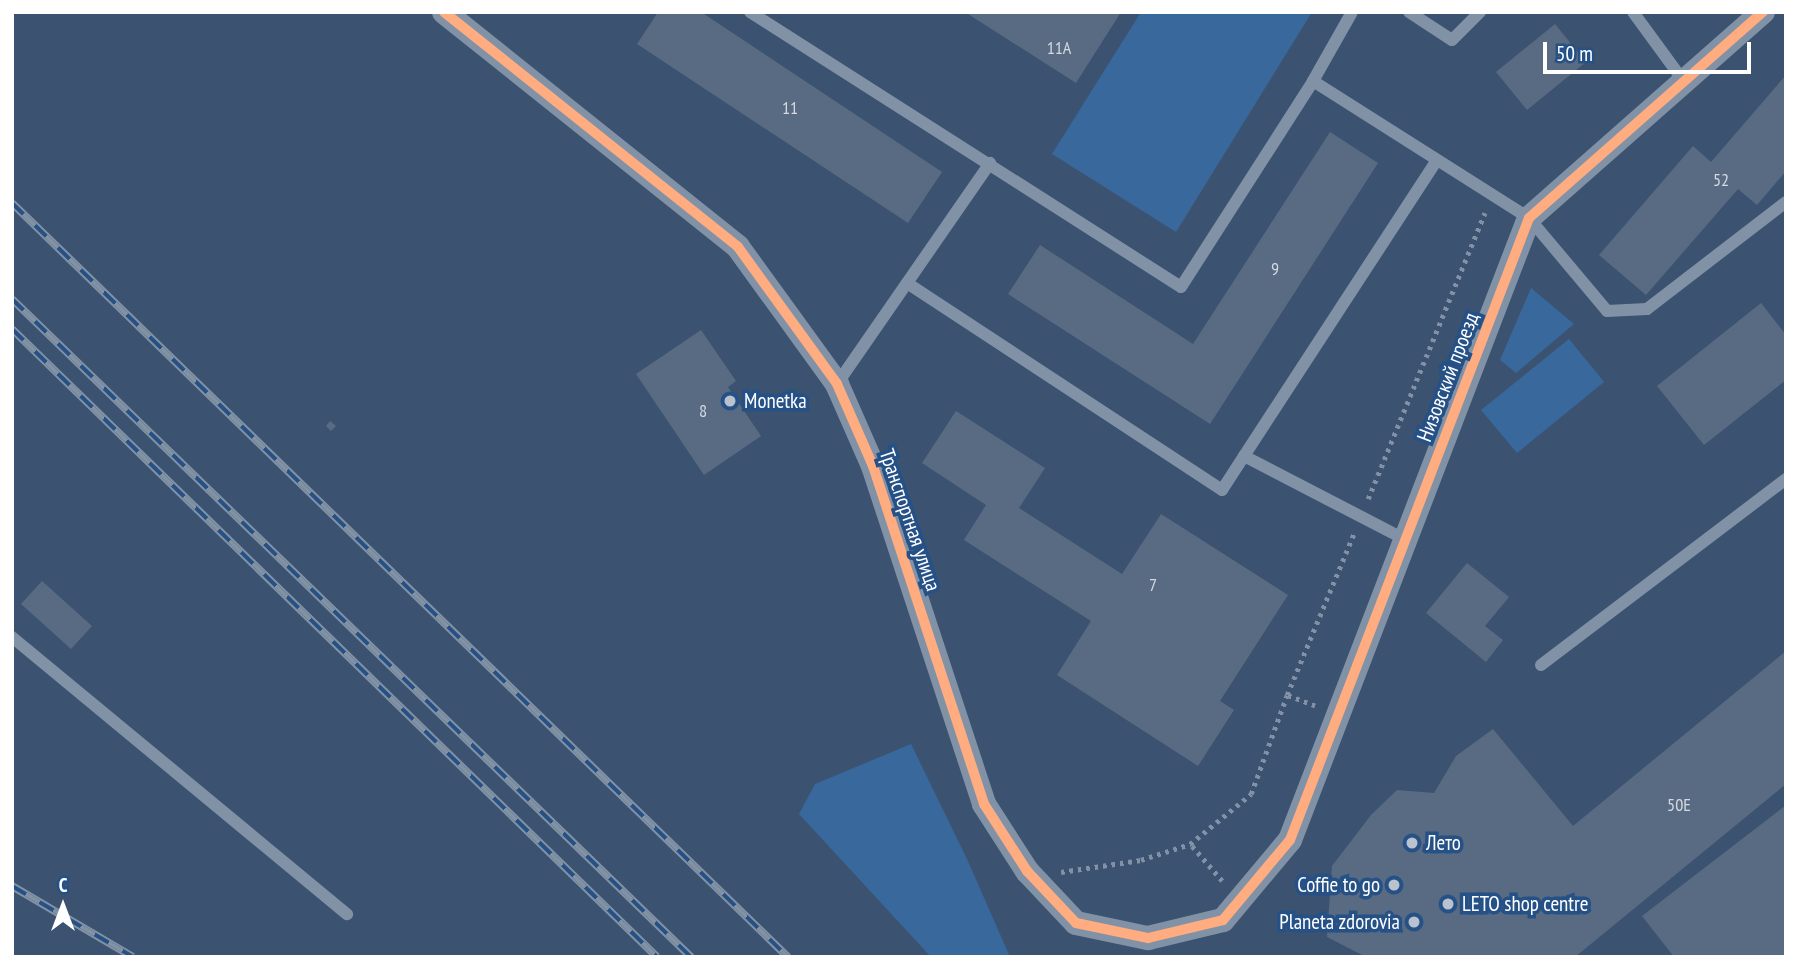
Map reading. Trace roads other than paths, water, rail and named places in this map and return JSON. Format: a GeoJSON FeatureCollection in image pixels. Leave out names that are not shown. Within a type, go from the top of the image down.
{"type":"FeatureCollection","features":[{"type":"Feature","properties":{"kind":"street","name":"Низовский проезд"},"geometry":{"type":"LineString","coordinates":[[1290,841],[1529,218],[1682,79],[1763,12]]}},
{"type":"Feature","properties":{"kind":"street","name":"Транспортная улица"},"geometry":{"type":"LineString","coordinates":[[453,14],[738,247],[837,384],[873,466],[984,804],[1027,871],[1076,923],[1148,938],[1223,920],[1290,841]]}},
{"type":"Feature","properties":{"kind":"lane"},"geometry":{"type":"LineString","coordinates":[[751,12],[1181,287],[1313,81],[1352,12]]}},
{"type":"Feature","properties":{"kind":"lane"},"geometry":{"type":"LineString","coordinates":[[1409,12],[1452,40],[1480,12]]}},
{"type":"Feature","properties":{"kind":"lane"},"geometry":{"type":"LineString","coordinates":[[1633,12],[1682,79]]}},
{"type":"Feature","properties":{"kind":"lane"},"geometry":{"type":"LineString","coordinates":[[1313,81],[1436,162],[1529,218],[1607,311],[1628,314],[1647,309],[1786,202]]}},
{"type":"Feature","properties":{"kind":"lane"},"geometry":{"type":"LineString","coordinates":[[907,283],[1222,490],[1436,162]]}},
{"type":"Feature","properties":{"kind":"lane"},"geometry":{"type":"LineString","coordinates":[[837,384],[990,163]]}},
{"type":"Feature","properties":{"kind":"lane"},"geometry":{"type":"LineString","coordinates":[[1244,457],[1406,540]]}},
{"type":"Feature","properties":{"kind":"lane"},"geometry":{"type":"LineString","coordinates":[[1541,665],[1786,479]]}},
{"type":"Feature","properties":{"kind":"lane"},"geometry":{"type":"LineString","coordinates":[[12,637],[347,914]]}},
{"type":"Feature","properties":{"kind":"railway"},"geometry":{"type":"LineString","coordinates":[[12,203],[788,957]]}},
{"type":"Feature","properties":{"kind":"railway"},"geometry":{"type":"LineString","coordinates":[[12,299],[691,957]]}},
{"type":"Feature","properties":{"kind":"railway"},"geometry":{"type":"LineString","coordinates":[[12,329],[657,957]]}},
{"type":"Feature","properties":{"kind":"railway"},"geometry":{"type":"LineString","coordinates":[[12,886],[133,957]]}},
{"type":"Feature","properties":{"kind":"place","name":"Monetka"},"geometry":{"type":"Point","coordinates":[730,401]}},
{"type":"Feature","properties":{"kind":"place","name":"Лето"},"geometry":{"type":"Point","coordinates":[1412,843]}},
{"type":"Feature","properties":{"kind":"place","name":"Coffie to go"},"geometry":{"type":"Point","coordinates":[1394,885]}},
{"type":"Feature","properties":{"kind":"place","name":"LETO shop centre"},"geometry":{"type":"Point","coordinates":[1448,904]}},
{"type":"Feature","properties":{"kind":"place","name":"Planeta zdorovia"},"geometry":{"type":"Point","coordinates":[1414,922]}}]}
